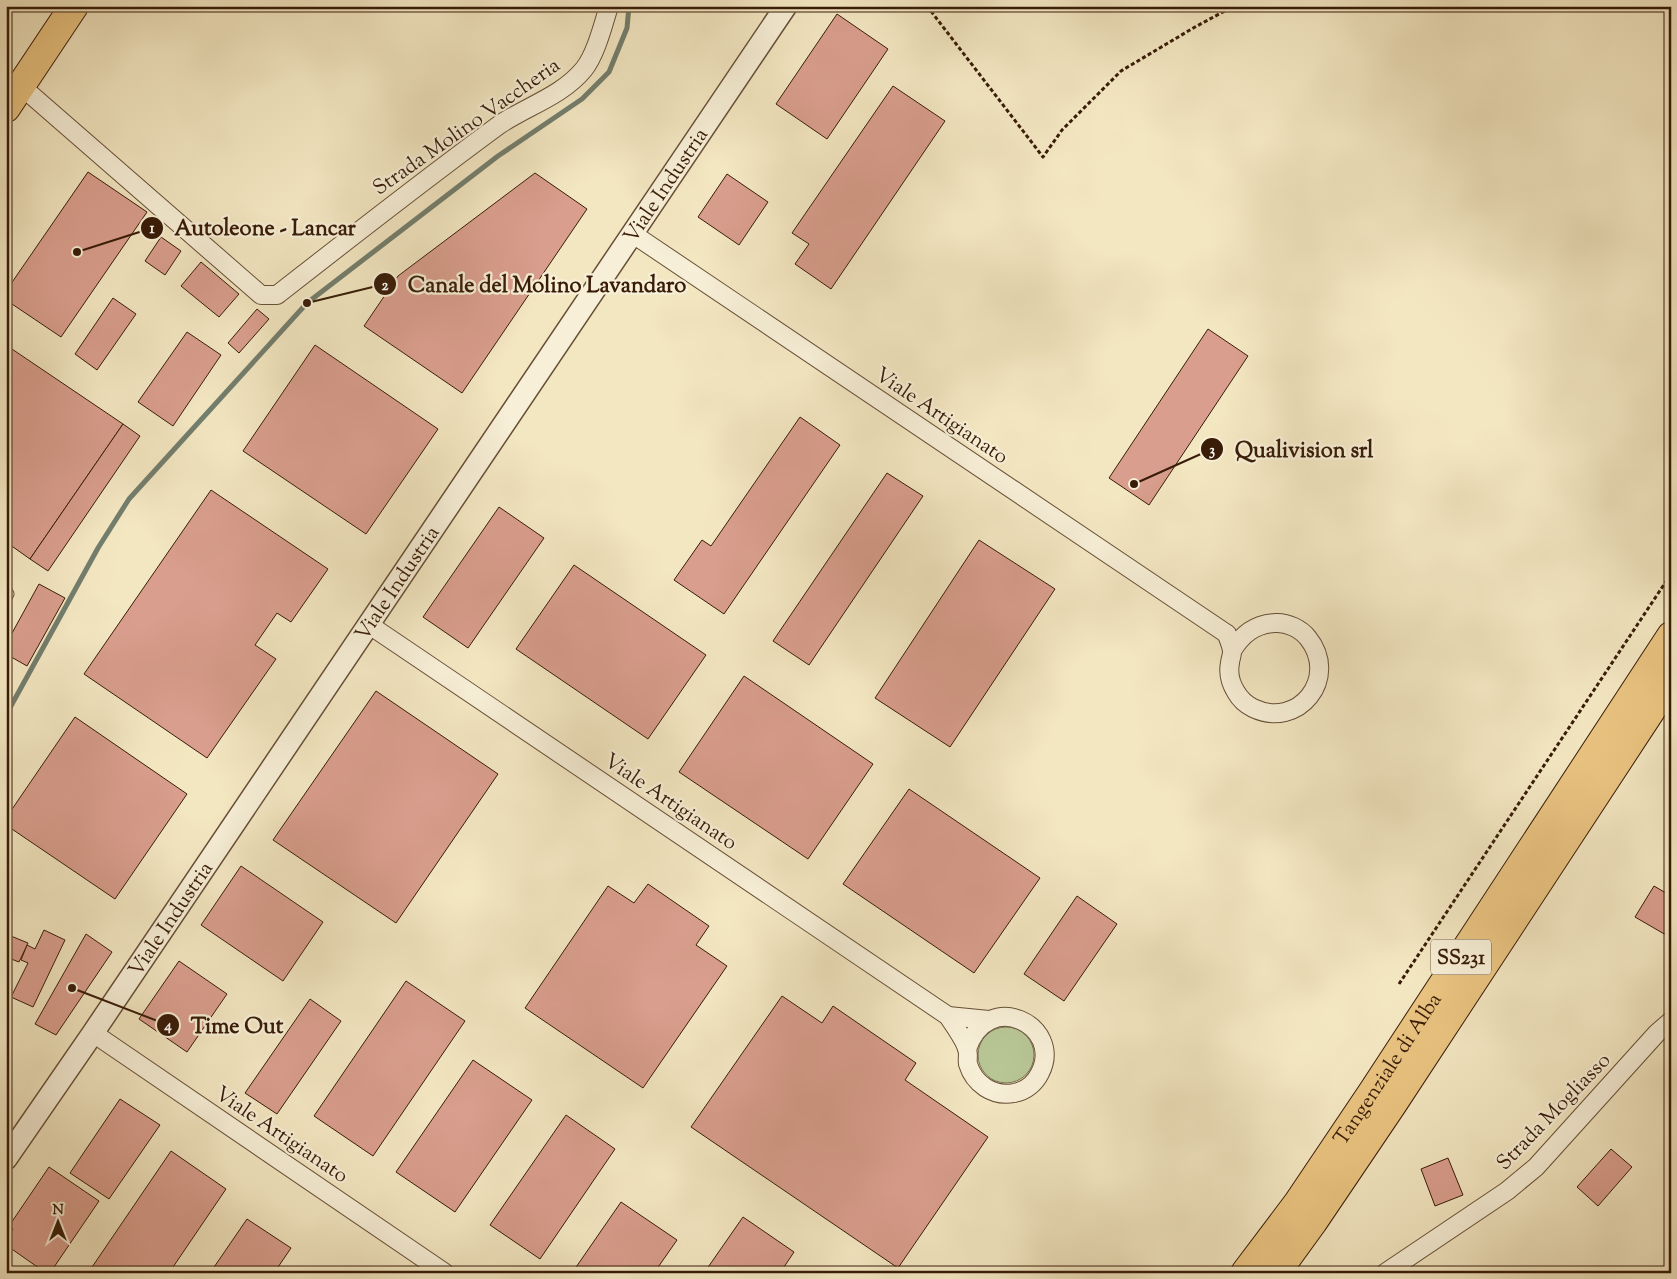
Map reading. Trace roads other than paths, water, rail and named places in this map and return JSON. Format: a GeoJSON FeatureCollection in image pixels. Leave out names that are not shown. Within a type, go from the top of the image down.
{"type":"FeatureCollection","features":[{"type":"Feature","properties":{"kind":"main road"},"geometry":{"type":"LineString","coordinates":[[6,108],[74,6]]}},
{"type":"Feature","properties":{"kind":"main road","name":"Tangenziale di Alba"},"geometry":{"type":"LineString","coordinates":[[1245,1273],[1297,1204],[1373,1091],[1671,636]]}},
{"type":"Feature","properties":{"kind":"main road","name":"Tangenziale di Alba"},"geometry":{"type":"LineString","coordinates":[[1276,1273],[1392,1105],[1671,680]]}},
{"type":"Feature","properties":{"kind":"street","name":"Strada Molino Vaccheria"},"geometry":{"type":"LineString","coordinates":[[21,86],[261,295],[277,295],[437,170],[502,123],[566,87],[585,68],[594,50],[609,6]]}},
{"type":"Feature","properties":{"kind":"street","name":"Viale Industria"},"geometry":{"type":"LineString","coordinates":[[6,1159],[786,6]]}},
{"type":"Feature","properties":{"kind":"street","name":"Viale Artigianato"},"geometry":{"type":"LineString","coordinates":[[633,234],[1227,634]]}},
{"type":"Feature","properties":{"kind":"street"},"geometry":{"type":"LineString","coordinates":[[1232,651],[1227,634],[1248,631],[1261,625],[1277,623],[1292,626],[1305,634],[1314,646],[1320,660],[1320,675],[1314,690],[1305,702],[1292,710],[1277,713],[1262,712],[1248,705],[1237,694],[1231,681],[1229,666],[1232,651],[1248,631]]}},
{"type":"Feature","properties":{"kind":"street","name":"Viale Artigianato"},"geometry":{"type":"LineString","coordinates":[[368,624],[948,1016]]}},
{"type":"Feature","properties":{"kind":"street"},"geometry":{"type":"LineString","coordinates":[[948,1016],[989,1020],[1002,1017],[1015,1018],[1026,1022],[1036,1031],[1043,1042],[1045,1055],[1043,1068],[1037,1079],[1028,1088],[1016,1093],[1003,1094],[990,1091],[980,1084],[972,1074],[967,1062],[967,1049],[971,1037],[979,1027],[989,1020]]}},
{"type":"Feature","properties":{"kind":"street"},"geometry":{"type":"LineString","coordinates":[[948,1016],[967,1049]]}},
{"type":"Feature","properties":{"kind":"street","name":"Strada Mogliasso"},"geometry":{"type":"LineString","coordinates":[[1385,1273],[1507,1191],[1536,1167],[1657,1033],[1671,1021]]}},
{"type":"Feature","properties":{"kind":"street","name":"Viale Artigianato"},"geometry":{"type":"LineString","coordinates":[[93,1033],[445,1273]]}},
{"type":"Feature","properties":{"kind":"lane"},"geometry":{"type":"LineString","coordinates":[[6,588],[9,594],[6,600]]}},
{"type":"Feature","properties":{"kind":"waterway"},"geometry":{"type":"LineString","coordinates":[[6,715],[98,548],[129,499],[307,303],[498,156],[582,99],[609,72],[627,28],[629,6]]}},
{"type":"Feature","properties":{"kind":"place","name":"Autoleone - Lancar"},"geometry":{"type":"Point","coordinates":[77,252]}},
{"type":"Feature","properties":{"kind":"place","name":"Canale del Molino Lavandaro"},"geometry":{"type":"Point","coordinates":[307,303]}},
{"type":"Feature","properties":{"kind":"place","name":"Qualivision srl"},"geometry":{"type":"Point","coordinates":[1134,484]}},
{"type":"Feature","properties":{"kind":"place","name":"Time Out"},"geometry":{"type":"Point","coordinates":[72,988]}}]}
